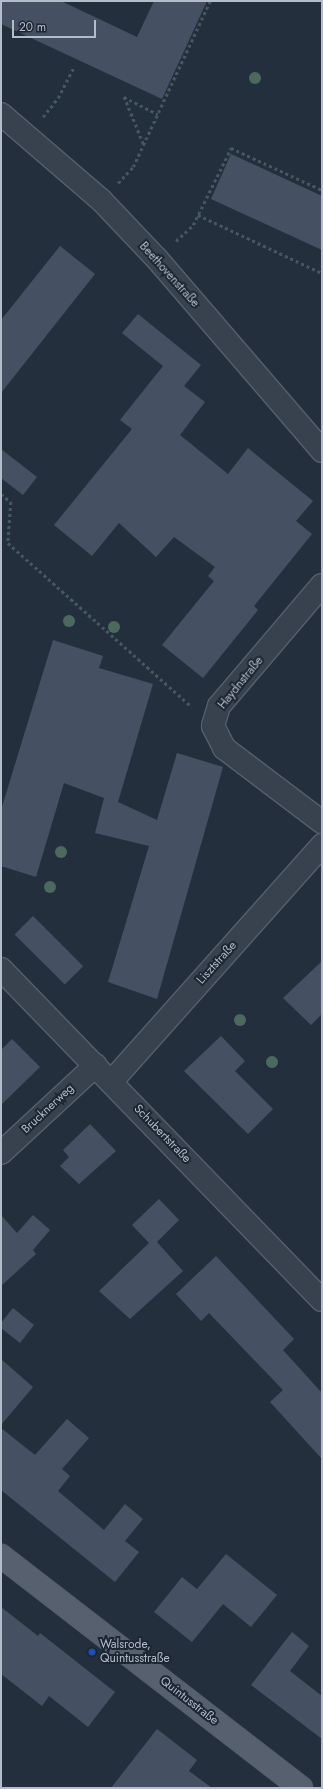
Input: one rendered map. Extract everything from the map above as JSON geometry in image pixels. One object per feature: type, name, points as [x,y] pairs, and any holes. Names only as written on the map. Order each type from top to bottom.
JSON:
[{"type":"main road","name":"Quintusstraße","points":[[1,1556],[301,1788]]},
{"type":"street","name":"Beethovenstraße","points":[[1,114],[101,200],[156,259],[322,451]]},
{"type":"street","name":"Haydnstraße","points":[[213,726],[219,706],[322,585]]},
{"type":"street","points":[[213,726],[224,748],[322,822]]},
{"type":"street","name":"Lisztstraße","points":[[112,1081],[322,845]]},
{"type":"street","name":"Schubertstraße","points":[[1,969],[112,1081],[322,1300]]},
{"type":"street","name":"Brucknerweg","points":[[1,1153],[96,1065]]},
{"type":"path","points":[[101,200],[133,167],[210,1]]},
{"type":"path","points":[[28,136],[58,98],[73,68]]},
{"type":"path","points":[[143,145],[124,97],[158,114]]},
{"type":"path","points":[[156,259],[193,225],[231,148],[322,190]]},
{"type":"path","points":[[198,215],[322,273]]},
{"type":"path","points":[[1,494],[11,502],[8,543],[213,726]]},
{"type":"building","points":[[1,1],[61,1],[137,37],[154,1],[207,1],[162,99],[1,24]]},
{"type":"building","points":[[231,154],[322,196],[322,250],[211,199]]},
{"type":"building","points":[[60,246],[95,274],[1,393],[1,320]]},
{"type":"building","points":[[138,314],[201,365],[184,386],[205,402],[180,435],[228,474],[248,448],[313,501],[296,521],[312,534],[254,606],[258,610],[203,678],[162,645],[214,581],[208,576],[215,567],[174,537],[156,557],[119,523],[92,556],[54,525],[132,429],[120,420],[163,366],[122,333]]},
{"type":"building","points":[[1,449],[37,477],[23,495],[1,478]]},
{"type":"building","points":[[53,640],[103,656],[99,668],[153,684],[118,802],[157,820],[177,753],[223,767],[157,999],[108,982],[149,846],[95,833],[104,798],[64,783],[36,877],[1,866],[1,810]]},
{"type":"building","points":[[33,916],[83,966],[65,985],[15,934]]},
{"type":"building","points":[[322,961],[322,1014],[311,1025],[283,998]]},
{"type":"building","points":[[221,1036],[245,1061],[235,1071],[273,1109],[248,1134],[184,1071]]},
{"type":"building","points":[[12,1039],[40,1067],[1,1105],[1,1050]]},
{"type":"building","points":[[90,1124],[116,1151],[79,1184],[60,1166],[69,1157],[63,1150]]},
{"type":"building","points":[[159,1199],[179,1220],[157,1242],[183,1271],[130,1319],[99,1291],[149,1243],[132,1225]]},
{"type":"building","points":[[1,1215],[17,1233],[33,1215],[50,1230],[33,1250],[36,1254],[1,1286]]},
{"type":"building","points":[[216,1256],[294,1339],[283,1350],[322,1393],[322,1459],[270,1402],[283,1390],[209,1313],[201,1321],[176,1294]]},
{"type":"building","points":[[13,1308],[34,1325],[20,1343],[1,1328],[1,1323]]},
{"type":"building","points":[[1,1359],[33,1387],[1,1425]]},
{"type":"building","points":[[67,1419],[89,1438],[62,1469],[70,1476],[58,1491],[104,1530],[125,1504],[143,1519],[125,1541],[139,1552],[115,1582],[1,1490],[1,1428],[35,1455]]},
{"type":"building","points":[[226,1554],[277,1595],[251,1627],[223,1604],[192,1642],[154,1612],[182,1577],[197,1589]]},
{"type":"building","points":[[1,1607],[38,1636],[40,1633],[115,1692],[88,1727],[49,1696],[42,1706],[1,1674]]},
{"type":"building","points":[[292,1632],[309,1646],[290,1671],[322,1696],[322,1739],[251,1685]]},
{"type":"building","points":[[157,1729],[197,1760],[189,1771],[212,1788],[111,1788]]},
{"type":"place","name":"Walsrode, Quintusstraße","points":[[92,1652]]}]
